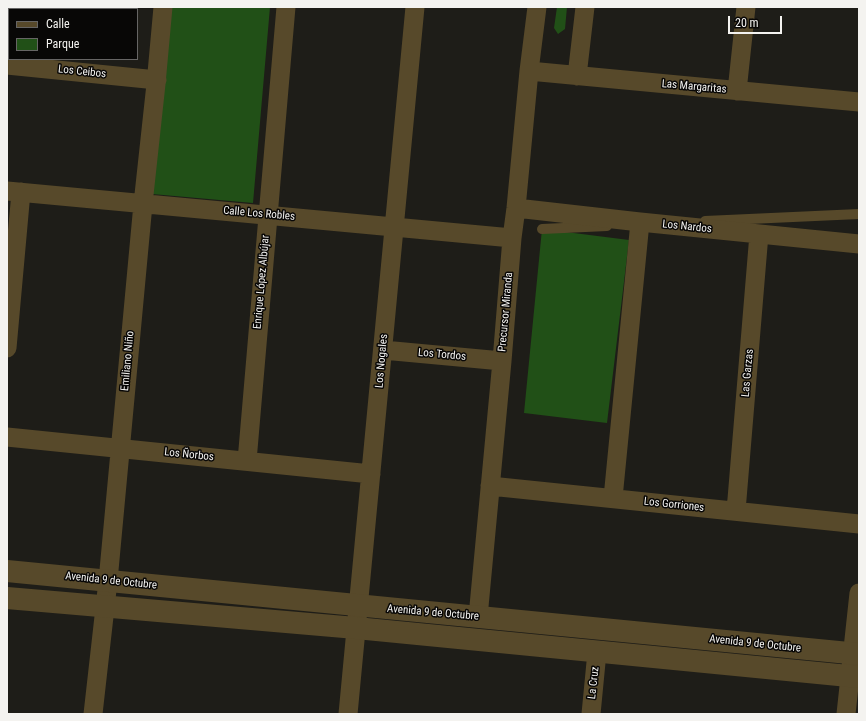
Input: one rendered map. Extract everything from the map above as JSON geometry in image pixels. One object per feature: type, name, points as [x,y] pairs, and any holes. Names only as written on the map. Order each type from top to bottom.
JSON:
[{"type":"street","name":"Emiliano Niño","points":[[93,714],[108,581],[163,7]]},
{"type":"street","name":"Enrique López Albújar","points":[[247,461],[286,7]]},
{"type":"street","name":"Los Nogales","points":[[348,714],[416,7]]},
{"type":"street","name":"Precursor Miranda","points":[[478,617],[512,238],[537,7]]},
{"type":"street","points":[[578,76],[585,7]]},
{"type":"street","points":[[736,91],[746,7]]},
{"type":"street","name":"Los Ceibos","points":[[7,65],[40,64],[157,80]]},
{"type":"street","name":"Las Margaritas","points":[[529,71],[859,102]]},
{"type":"street","name":"Calle Los Robles","points":[[14,191],[512,238]]},
{"type":"street","points":[[7,348],[14,191]]},
{"type":"street","name":"Los Nardos","points":[[516,208],[859,244]]},
{"type":"street","points":[[612,498],[640,222]]},
{"type":"street","name":"Las Garzas","points":[[736,511],[759,234]]},
{"type":"street","name":"Los Tordos","points":[[383,350],[502,361]]},
{"type":"street","name":"Los Ñorbos","points":[[7,437],[371,474]]},
{"type":"street","name":"Los Gorriones","points":[[490,486],[859,524]]},
{"type":"street","name":"Avenida 9 de Octubre","points":[[7,571],[856,654]]},
{"type":"street","points":[[846,714],[855,677],[859,593]]},
{"type":"street","name":"Avenida 9 de Octubre","points":[[7,598],[356,628],[855,677]]},
{"type":"street","name":"La Cruz","points":[[591,714],[597,652]]},
{"type":"lane","points":[[542,229],[859,214]]},
{"type":"green space","points":[[171,7],[270,7],[253,203],[152,194]]},
{"type":"green space","points":[[557,7],[567,7],[565,29],[558,34],[554,28]]},
{"type":"green space","points":[[542,229],[629,240],[607,423],[524,413]]}]
